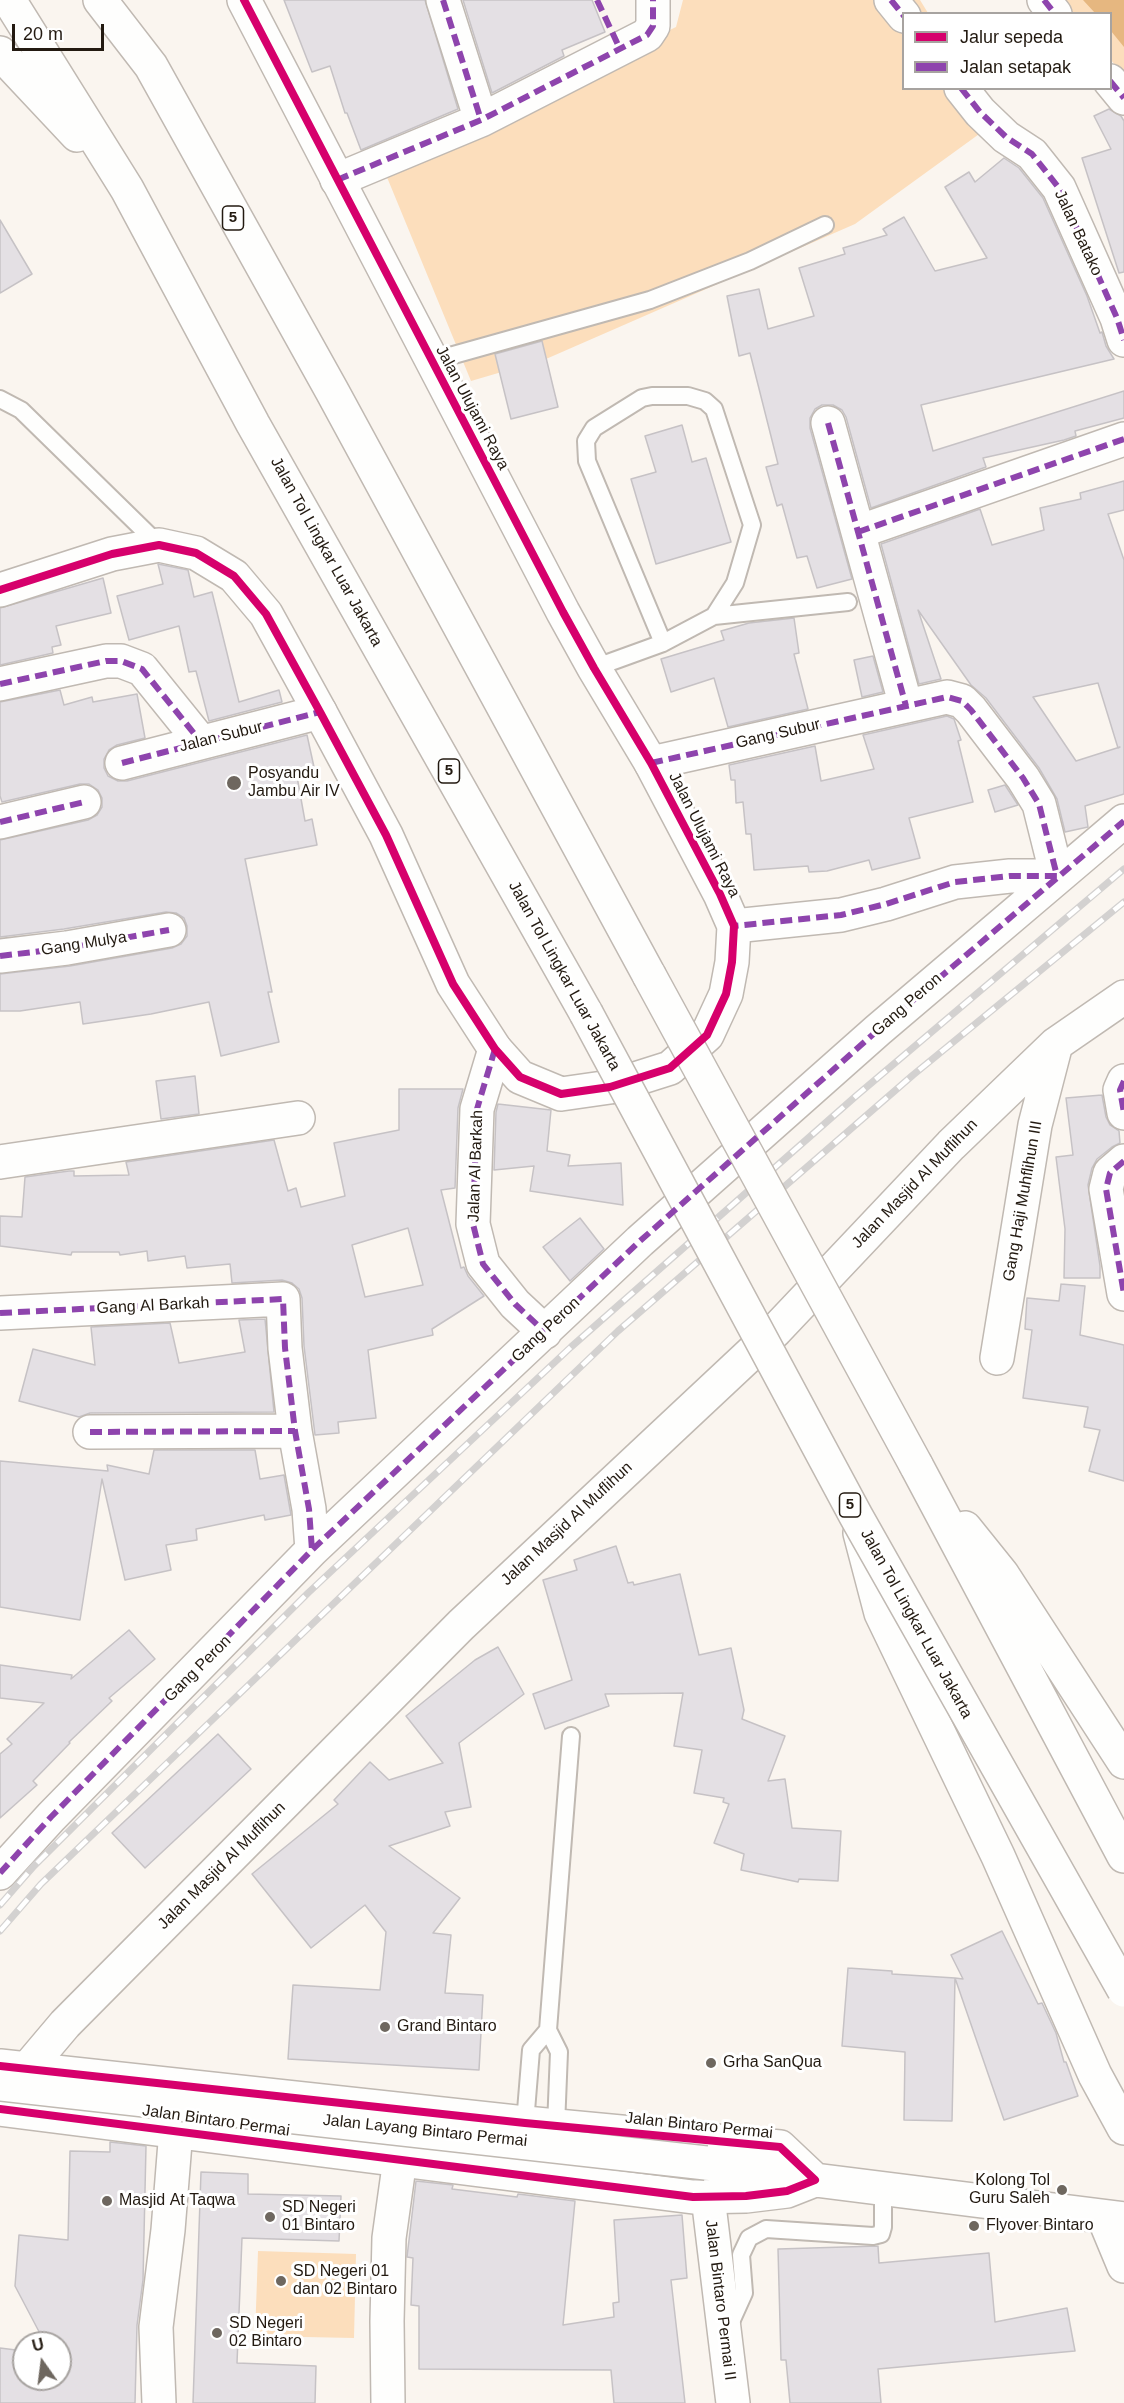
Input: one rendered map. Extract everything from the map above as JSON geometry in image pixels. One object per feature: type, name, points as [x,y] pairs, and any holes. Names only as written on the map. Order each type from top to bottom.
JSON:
[{"type":"main road","name":"Jalan Tol Lingkar Luar Jakarta","points":[[9,0],[127,189],[253,423],[586,1013],[856,1516],[1124,1990]]},
{"type":"main road","name":"5","points":[[100,0],[151,66],[327,383],[916,1465],[1124,1856]]},
{"type":"main road","points":[[117,0],[151,66]]},
{"type":"main road","name":"Jalan Ulujami Raya","points":[[0,590],[112,554],[159,545],[196,553],[234,576],[266,614],[320,712],[386,835],[453,984],[495,1048],[520,1077],[561,1094],[610,1087],[670,1068],[707,1035],[726,994],[732,962],[734,926],[720,894],[651,763],[594,668],[244,0]]},
{"type":"main road","points":[[443,0],[481,120]]},
{"type":"main road","points":[[337,180],[481,120],[647,34],[653,26],[653,0]]},
{"type":"main road","points":[[891,0],[902,15]]},
{"type":"main road","points":[[1044,0],[1053,12]]},
{"type":"main road","points":[[0,53],[127,189]]},
{"type":"main road","points":[[1112,83],[1124,98]]},
{"type":"main road","name":"Jalan Batako","points":[[963,90],[980,112],[1006,137],[1032,154],[1059,188],[1117,318],[1124,340]]},
{"type":"main road","points":[[828,423],[906,706]]},
{"type":"main road","points":[[858,532],[1124,439]]},
{"type":"main road","points":[[0,684],[106,661],[121,661],[142,669],[201,742]]},
{"type":"main road","name":"Gang Subur","points":[[651,763],[947,697],[962,701],[1023,778],[1039,804],[1057,876]]},
{"type":"main road","name":"Jalan Subur","points":[[122,763],[320,712]]},
{"type":"main road","points":[[0,822],[84,802]]},
{"type":"main road","name":"Gang Peron","points":[[0,1873],[51,1817],[312,1550],[649,1233],[878,1030],[1124,821]]},
{"type":"main road","points":[[734,926],[841,915],[886,904],[955,882],[1010,876],[1057,876]]},
{"type":"main road","name":"Gang Mulya","points":[[0,956],[67,948],[169,930]]},
{"type":"main road","name":"Jalan Masjid Al Muflihun","points":[[9,2073],[65,2024],[461,1625],[776,1330],[951,1145],[1056,1044],[1124,997]]},
{"type":"main road","name":"Gang Haji Muhflihun III","points":[[997,1358],[1035,1125],[1056,1044]]},
{"type":"main road","name":"Jalan Al Barkah","points":[[495,1048],[477,1109],[473,1224],[483,1264],[514,1304],[545,1332]]},
{"type":"main road","points":[[1124,1082],[1120,1090],[1124,1113]]},
{"type":"main road","points":[[0,1162],[298,1118]]},
{"type":"main road","points":[[1124,1161],[1110,1173],[1106,1189],[1124,1294]]},
{"type":"main road","name":"Gang Al Barkah","points":[[0,1313],[284,1299],[285,1348],[295,1431]]},
{"type":"main road","points":[[90,1432],[295,1431],[309,1509],[312,1550]]},
{"type":"main road","points":[[916,1465],[1002,1574],[1124,1762]]},
{"type":"main road","points":[[856,1516],[881,1613],[998,1856],[1095,2074],[1124,2128]]},
{"type":"main road","name":"Jalan Bintaro Permai","points":[[9,2073],[102,2077],[541,2125],[780,2147],[815,2180]]},
{"type":"main road","name":"Jalan Layang Bintaro Permai","points":[[9,2073],[706,2163]]},
{"type":"main road","points":[[97,2120],[87,2108],[86,2097],[92,2082],[102,2077]]},
{"type":"main road","name":"Jalan Bintaro Permai","points":[[0,2109],[97,2120],[175,2141],[400,2159],[708,2197],[746,2196],[787,2191],[815,2180]]},
{"type":"main road","points":[[159,2403],[156,2327],[168,2230],[175,2141]]},
{"type":"main road","points":[[388,2403],[389,2238],[400,2159]]},
{"type":"main road","name":"Jalan Bintaro Permai","points":[[706,2163],[815,2180],[1114,2218]]},
{"type":"main road","name":"Jalan Bintaro Permai II","points":[[708,2197],[733,2403]]},
{"type":"main road","points":[[1114,2218],[1124,2266]]},
{"type":"lane","points":[[432,361],[650,300],[750,261],[825,225]]},
{"type":"lane","points":[[663,643],[587,461],[586,450],[586,441],[594,428],[642,398],[688,396],[705,401],[714,409],[718,419],[752,525],[735,583],[714,615]]},
{"type":"lane","points":[[0,399],[21,410],[159,545]]},
{"type":"lane","points":[[594,668],[663,643],[714,615],[848,602]]},
{"type":"lane","points":[[541,2125],[559,2052],[548,2030],[571,1736]]},
{"type":"lane","points":[[541,2125],[531,2050],[548,2030]]},
{"type":"lane","points":[[725,2337],[738,2302],[744,2293],[741,2255],[749,2238],[766,2229],[873,2236],[881,2234],[884,2187]]},
{"type":"shaded area","points":[[683,0],[920,0],[927,12],[902,12],[902,90],[973,90],[993,124],[855,224],[546,359],[471,381],[384,170],[676,27]]},
{"type":"shaded area","points":[[1062,0],[1124,0],[1124,76],[1112,61],[1112,12],[1072,12]]},
{"type":"shaded area","points":[[1083,0],[1124,0],[1124,47],[1112,32],[1112,12],[1094,12]]},
{"type":"shaded area","points":[[258,2251],[356,2254],[354,2338],[255,2336]]},
{"type":"building","points":[[284,0],[425,0],[458,109],[361,150],[347,113],[345,113],[330,66],[312,72]]},
{"type":"building","points":[[463,0],[592,0],[605,32],[562,50],[564,56],[492,93]]},
{"type":"building","points":[[1109,109],[1121,116],[1124,121],[1124,272],[1119,273],[1082,158],[1111,149],[1094,116]]},
{"type":"building","points":[[1004,158],[1019,168],[1043,198],[1087,296],[1100,333],[1102,332],[1106,346],[1114,359],[921,405],[933,451],[1124,391],[1124,418],[1075,431],[1076,436],[1064,440],[983,458],[986,467],[871,508],[846,417],[842,410],[833,405],[822,405],[815,409],[810,418],[810,428],[852,579],[817,588],[807,556],[797,558],[782,504],[777,506],[766,467],[778,464],[750,353],[739,356],[727,296],[759,289],[768,329],[814,316],[799,268],[845,254],[843,248],[887,235],[883,229],[904,217],[935,271],[987,258],[945,187],[969,172],[975,182]]},
{"type":"building","points":[[0,220],[32,274],[0,293]]},
{"type":"building","points":[[542,341],[558,407],[511,419],[495,354]]},
{"type":"building","points":[[682,425],[692,462],[706,458],[731,542],[656,564],[631,479],[656,472],[645,436]]},
{"type":"building","points":[[1124,481],[1124,510],[1108,514],[1124,560],[1124,794],[1085,806],[1088,827],[1065,832],[1057,799],[1039,768],[986,698],[971,685],[918,610],[941,679],[919,684],[881,544],[980,509],[992,545],[1044,530],[1040,508],[1081,499],[1080,493]],"holes":[[[1098,683],[1118,748],[1076,761],[1033,697]]]},
{"type":"building","points":[[158,564],[188,570],[194,597],[212,592],[239,702],[279,690],[282,702],[209,721],[196,671],[189,672],[179,626],[129,640],[117,596],[163,584]]},
{"type":"building","points":[[103,578],[111,613],[56,626],[61,645],[52,647],[53,653],[0,665],[0,608]]},
{"type":"building","points":[[794,618],[799,653],[794,654],[808,709],[728,727],[714,678],[671,692],[661,659],[724,640],[721,631],[749,623]]},
{"type":"building","points":[[873,656],[883,692],[862,697],[854,660]]},
{"type":"building","points":[[60,690],[64,705],[92,697],[93,702],[137,694],[145,738],[117,745],[109,750],[104,759],[104,768],[108,776],[118,781],[127,781],[307,735],[314,767],[296,771],[305,821],[312,819],[317,845],[245,859],[272,992],[268,992],[279,1042],[221,1056],[209,1002],[151,1014],[83,1024],[80,1002],[20,1011],[0,1011],[0,974],[70,966],[172,948],[181,944],[187,936],[184,918],[176,913],[166,912],[0,937],[0,840],[88,820],[97,815],[102,807],[102,798],[98,790],[89,784],[80,784],[2,802],[0,796],[0,702]]},
{"type":"building","points":[[947,716],[954,719],[961,740],[958,741],[973,802],[909,818],[920,858],[872,870],[869,860],[827,871],[809,872],[808,866],[754,870],[751,834],[746,834],[743,802],[736,803],[735,780],[731,780],[729,765],[815,746],[821,781],[874,769],[863,735]]},
{"type":"building","points":[[1005,785],[1018,805],[995,812],[988,790]]},
{"type":"building","points":[[195,1076],[199,1114],[161,1119],[156,1081]]},
{"type":"building","points":[[399,1089],[463,1089],[458,1108],[455,1188],[441,1190],[461,1268],[464,1267],[468,1276],[484,1296],[432,1329],[433,1335],[368,1350],[376,1418],[338,1422],[339,1433],[315,1435],[304,1346],[302,1298],[299,1289],[292,1283],[282,1280],[232,1283],[230,1264],[187,1268],[185,1256],[148,1261],[147,1251],[120,1255],[119,1252],[72,1252],[71,1255],[0,1246],[0,1216],[22,1217],[25,1177],[69,1171],[74,1171],[74,1176],[129,1175],[126,1162],[274,1140],[288,1191],[296,1188],[301,1207],[345,1196],[334,1143],[399,1130]],"holes":[[[408,1228],[423,1285],[365,1297],[352,1245]]]},
{"type":"building","points":[[1102,1095],[1106,1117],[1110,1125],[1119,1131],[1120,1143],[1097,1159],[1088,1185],[1100,1278],[1064,1278],[1065,1229],[1056,1157],[1073,1155],[1066,1098]]},
{"type":"building","points":[[498,1104],[551,1110],[547,1151],[570,1155],[568,1166],[621,1163],[623,1205],[530,1191],[534,1166],[494,1170]]},
{"type":"building","points":[[580,1218],[604,1249],[570,1281],[543,1247]]},
{"type":"building","points":[[1061,1284],[1085,1286],[1080,1335],[1124,1345],[1124,1481],[1089,1471],[1100,1430],[1084,1427],[1088,1407],[1023,1398],[1032,1330],[1025,1329],[1027,1298],[1059,1301]]},
{"type":"building","points":[[265,1319],[274,1412],[90,1413],[79,1417],[19,1401],[33,1349],[95,1365],[91,1327],[170,1323],[179,1363],[245,1352],[239,1320]]},
{"type":"building","points":[[154,1450],[255,1450],[260,1479],[284,1475],[291,1515],[265,1520],[264,1515],[196,1529],[197,1540],[166,1545],[171,1570],[125,1580],[102,1479],[80,1620],[0,1607],[0,1461],[108,1471],[107,1465],[149,1474]]},
{"type":"building","points":[[616,1546],[628,1583],[633,1582],[634,1585],[680,1574],[699,1655],[731,1648],[744,1710],[742,1719],[785,1736],[768,1781],[785,1779],[792,1828],[841,1831],[838,1881],[799,1879],[798,1882],[741,1870],[744,1854],[714,1843],[729,1804],[723,1802],[724,1798],[694,1793],[702,1750],[674,1746],[683,1693],[605,1694],[609,1706],[545,1729],[533,1694],[572,1680],[543,1580],[577,1570],[574,1560]]},
{"type":"building","points":[[129,1630],[155,1659],[109,1698],[112,1701],[33,1781],[37,1785],[0,1818],[0,1754],[12,1744],[7,1739],[44,1703],[0,1698],[0,1665],[72,1675],[71,1679]]},
{"type":"building","points":[[498,1647],[524,1694],[459,1743],[471,1807],[445,1812],[450,1826],[389,1846],[460,1898],[433,1933],[451,1935],[445,1993],[483,1995],[479,2070],[288,2059],[293,1985],[380,1990],[386,1932],[365,1905],[311,1948],[252,1874],[338,1804],[334,1800],[370,1762],[389,1780],[443,1763],[406,1716],[475,1660]]},
{"type":"building","points":[[218,1734],[251,1769],[145,1868],[112,1833]]},
{"type":"building","points":[[1002,1931],[1038,2004],[1042,2003],[1056,2033],[1064,2062],[1066,2062],[1078,2096],[1004,2120],[955,1978],[963,1979],[951,1955]]},
{"type":"building","points":[[848,1968],[892,1971],[892,1974],[955,1978],[952,2121],[904,2120],[905,2052],[842,2046]]},
{"type":"building","points":[[110,2142],[146,2146],[143,2280],[137,2325],[135,2403],[0,2403],[0,2348],[12,2350],[12,2391],[72,2391],[72,2331],[39,2331],[15,2286],[19,2235],[68,2240],[70,2151],[110,2152]]},
{"type":"building","points":[[201,2172],[248,2174],[248,2194],[341,2196],[339,2241],[242,2238],[237,2363],[316,2366],[315,2403],[193,2403]]},
{"type":"building","points":[[416,2181],[453,2185],[452,2189],[575,2201],[563,2325],[614,2317],[613,2303],[619,2302],[614,2220],[682,2215],[687,2278],[671,2280],[685,2403],[614,2403],[611,2370],[419,2369],[419,2306],[411,2305],[413,2258],[407,2257]]},
{"type":"building","points":[[878,2246],[879,2263],[989,2253],[995,2322],[1067,2308],[1075,2351],[878,2369],[881,2403],[790,2403],[786,2360],[781,2360],[778,2249]]},
{"type":"railway","points":[[0,1905],[34,1866],[308,1593],[571,1347],[856,1096],[1124,869]]},
{"type":"railway","points":[[0,1931],[41,1884],[618,1331],[913,1075],[1124,902]]},
{"type":"marked path","points":[[443,0],[481,120]]},
{"type":"marked path","points":[[597,0],[620,49]]},
{"type":"marked path","points":[[337,180],[481,120],[647,35],[653,26],[653,0]]},
{"type":"marked path","points":[[891,0],[902,14]]},
{"type":"marked path","points":[[1044,0],[1053,12]]},
{"type":"marked path","points":[[1112,83],[1124,98]]},
{"type":"marked path","points":[[963,90],[980,112],[1006,137],[1032,154],[1059,188],[1117,318],[1124,340]]},
{"type":"marked path","points":[[828,423],[906,706]]},
{"type":"marked path","points":[[858,532],[1124,439]]},
{"type":"marked path","points":[[0,684],[106,661],[121,661],[142,669],[201,742]]},
{"type":"marked path","points":[[651,763],[947,697],[962,701],[971,710],[1023,778],[1039,804],[1057,876],[1010,876],[955,882],[886,904],[841,915],[734,926]]},
{"type":"marked path","points":[[122,763],[320,712]]},
{"type":"marked path","points":[[0,822],[84,802]]},
{"type":"marked path","points":[[0,1873],[51,1817],[312,1550],[640,1241],[878,1030],[1124,821]]},
{"type":"marked path","points":[[0,956],[67,948],[169,930]]},
{"type":"marked path","points":[[495,1049],[477,1109],[473,1224],[483,1264],[515,1304],[545,1332]]},
{"type":"marked path","points":[[1124,1081],[1120,1090],[1124,1113]]},
{"type":"marked path","points":[[1124,1161],[1110,1173],[1106,1189],[1124,1294]]},
{"type":"marked path","points":[[0,1313],[283,1299],[285,1348],[295,1431],[309,1509],[312,1550]]},
{"type":"marked path","points":[[90,1432],[295,1431]]},
{"type":"cycle path","points":[[0,590],[112,554],[159,545],[196,553],[234,576],[266,614],[320,712],[386,835],[453,984],[495,1049],[520,1077],[561,1094],[610,1087],[670,1068],[707,1035],[726,994],[732,962],[734,926],[720,894],[651,763],[563,612],[244,0]]},
{"type":"cycle path","points":[[0,2066],[525,2123],[780,2147],[815,2180],[787,2191],[746,2196],[693,2197],[0,2109]]},
{"type":"place","name":"Posyandu Jambu Air IV","points":[[234,783]]},
{"type":"place","name":"Grand Bintaro","points":[[385,2027]]},
{"type":"place","name":"Grha SanQua","points":[[711,2063]]},
{"type":"place","name":"Kolong Tol Guru Saleh","points":[[1062,2190]]},
{"type":"place","name":"Masjid At Taqwa","points":[[107,2201]]},
{"type":"place","name":"SD Negeri 01 Bintaro","points":[[270,2217]]},
{"type":"place","name":"Flyover Bintaro","points":[[974,2226]]},
{"type":"place","name":"SD Negeri 01 dan 02 Bintaro","points":[[281,2281]]},
{"type":"place","name":"SD Negeri 02 Bintaro","points":[[217,2333]]}]
